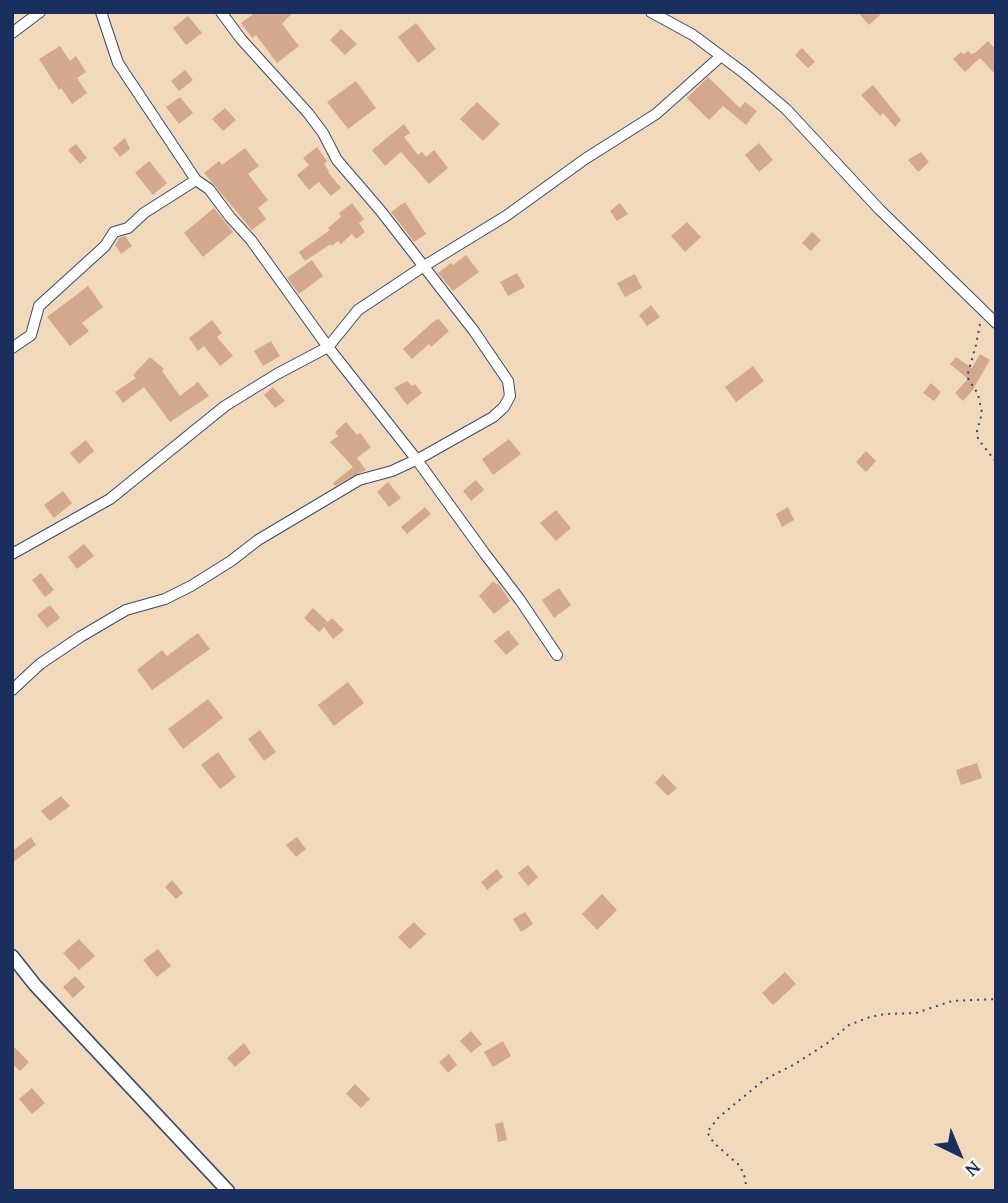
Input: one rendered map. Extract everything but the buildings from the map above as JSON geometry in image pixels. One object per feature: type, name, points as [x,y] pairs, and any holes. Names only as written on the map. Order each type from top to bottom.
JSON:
[{"type":"street","points":[[12,33],[40,12]]},
{"type":"street","points":[[101,12],[118,63],[196,180],[209,189],[251,240],[328,347],[417,460],[557,655]]},
{"type":"street","points":[[12,690],[40,664],[115,616],[177,594],[231,561],[258,540],[359,480],[392,471],[417,460],[493,417],[510,396],[508,381],[498,365],[424,266],[337,160],[323,133],[308,113],[241,39],[221,12]]},
{"type":"street","points":[[651,12],[668,16],[786,109],[879,209],[996,323]]},
{"type":"street","points":[[12,554],[110,499],[225,406],[328,347],[358,310],[506,216],[585,159],[656,114],[721,56]]},
{"type":"street","points":[[12,348],[31,335],[39,306],[105,246],[114,232],[128,228],[144,213],[196,180]]},
{"type":"street","points":[[12,956],[35,985],[228,1191]]},
{"type":"path","points":[[982,312],[967,377],[978,394],[982,413],[977,431],[978,439],[996,462]]},
{"type":"path","points":[[746,1191],[747,1181],[740,1166],[714,1143],[707,1132],[719,1117],[764,1080],[801,1060],[849,1025],[870,1017],[916,1013],[952,1001],[996,999]]}]
